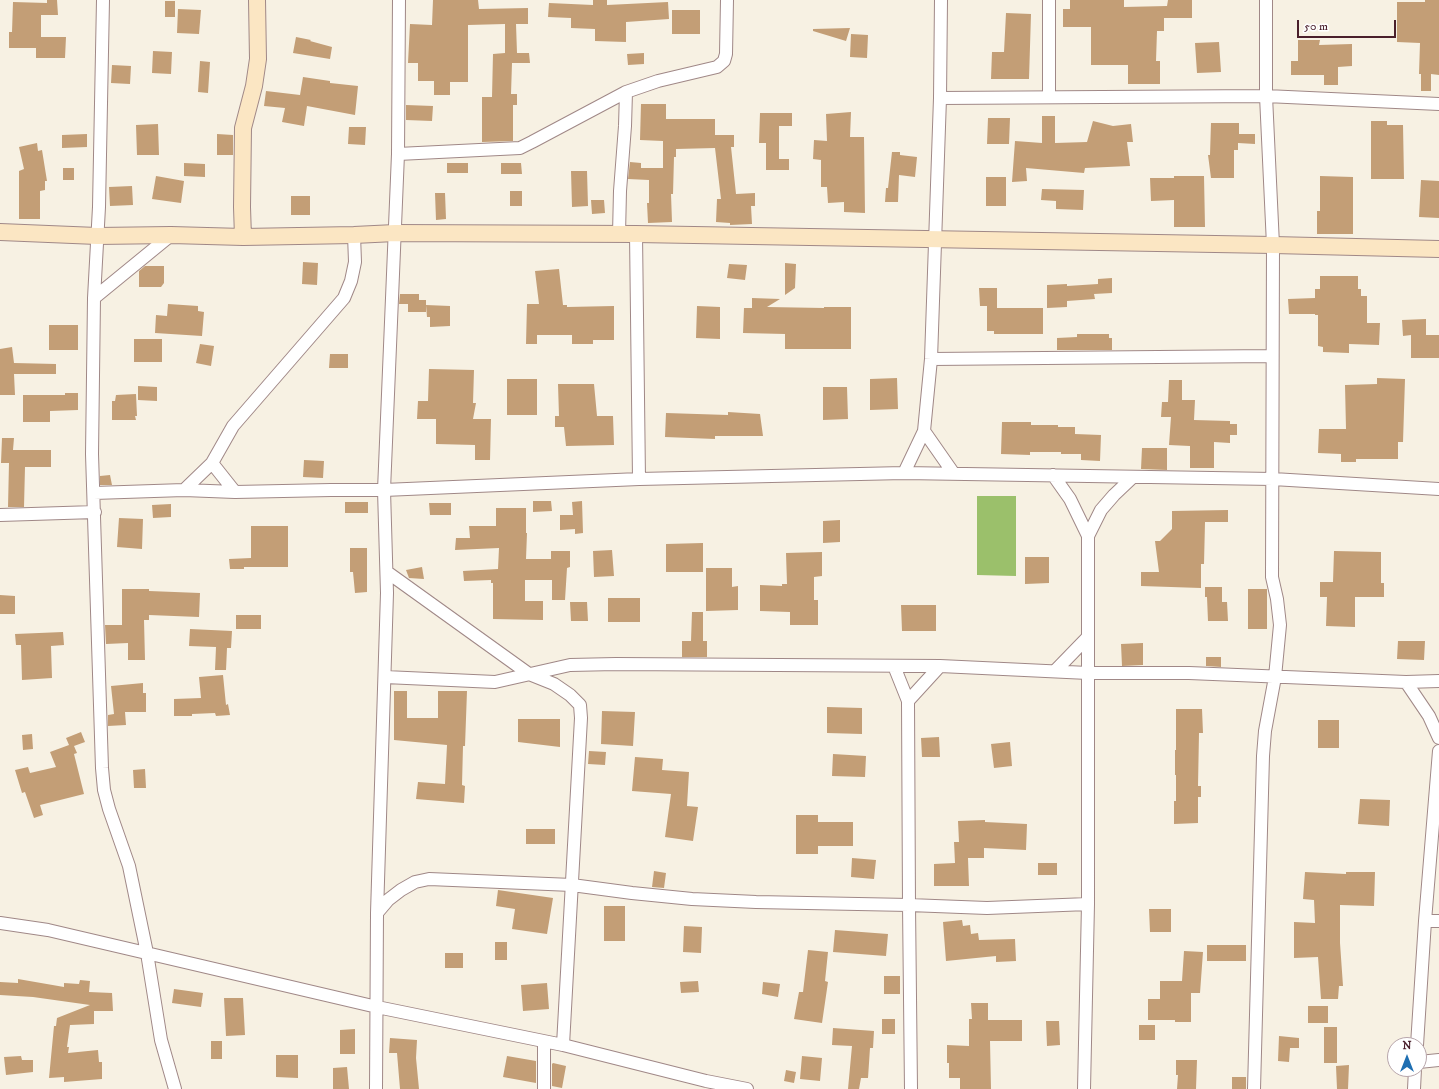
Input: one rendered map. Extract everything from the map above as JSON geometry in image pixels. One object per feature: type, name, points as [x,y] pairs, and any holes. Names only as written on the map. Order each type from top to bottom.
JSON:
[{"type":"main road","points":[[243,237],[243,128],[254,86],[258,59],[257,0]]},
{"type":"main road","points":[[0,232],[97,236],[171,235],[243,237],[396,233],[636,234],[1439,249]]},
{"type":"street","points":[[103,0],[99,199],[94,298],[92,454],[102,768],[104,790],[109,809],[129,866],[147,953],[161,1040],[175,1089]]},
{"type":"street","points":[[376,1089],[377,913],[387,572],[384,490],[396,233],[399,0]]},
{"type":"street","points":[[398,154],[520,148],[626,92],[658,81],[717,67],[724,61],[726,54],[727,0]]},
{"type":"street","points":[[904,473],[924,430],[931,359],[940,98],[941,0]]},
{"type":"street","points":[[1049,0],[1049,97]]},
{"type":"street","points":[[1254,1089],[1263,756],[1265,731],[1275,677],[1280,625],[1278,599],[1272,577],[1273,245],[1266,96],[1266,0]]},
{"type":"street","points":[[619,234],[620,191],[626,126],[626,92]]},
{"type":"street","points":[[940,98],[1266,96],[1439,104]]},
{"type":"street","points":[[636,234],[639,478]]},
{"type":"street","points":[[94,298],[171,235]]},
{"type":"street","points":[[184,490],[212,463],[233,426],[344,298],[351,281],[355,262],[354,235]]},
{"type":"street","points":[[931,359],[1272,356]]},
{"type":"street","points":[[924,430],[954,474]]},
{"type":"street","points":[[212,463],[234,492]]},
{"type":"street","points":[[94,493],[184,490],[234,492],[384,490],[639,478],[904,473],[1272,479],[1439,489]]},
{"type":"street","points":[[1053,475],[1070,499],[1088,536],[1088,904],[1084,1089]]},
{"type":"street","points":[[1088,536],[1101,510],[1133,476]]},
{"type":"street","points":[[0,515],[95,512]]},
{"type":"street","points":[[387,572],[529,674],[554,684],[570,695],[580,705],[581,718],[563,1046]]},
{"type":"street","points":[[1055,671],[1088,638]]},
{"type":"street","points":[[385,677],[495,682],[570,665],[940,666],[1088,673],[1189,674],[1406,682],[1439,681]]},
{"type":"street","points":[[894,666],[908,701],[911,1089]]},
{"type":"street","points":[[908,701],[940,666]]},
{"type":"street","points":[[1406,682],[1429,716],[1439,738]]},
{"type":"street","points":[[1418,1037],[1425,921],[1439,751]]},
{"type":"street","points":[[377,913],[388,900],[401,890],[414,882],[429,879],[572,885],[632,893],[756,902],[987,908],[1088,904]]},
{"type":"street","points":[[1425,921],[1439,921]]},
{"type":"street","points":[[0,923],[48,930],[377,1007],[563,1046],[706,1085],[747,1089]]},
{"type":"street","points":[[544,1042],[544,1089]]},
{"type":"street","points":[[1427,1061],[1439,1060]]},
{"type":"street","points":[[1414,1089],[1415,1077]]},
{"type":"green space","points":[[977,496],[1016,496],[1016,576],[977,575]]},
{"type":"building","points":[[47,0],[57,0],[58,15],[41,15],[41,37],[66,37],[65,58],[36,58],[36,48],[9,48],[9,32],[12,32],[13,2],[47,3]]},
{"type":"building","points":[[433,0],[478,0],[479,9],[528,8],[528,24],[516,24],[517,53],[529,53],[530,63],[512,63],[511,94],[517,94],[517,105],[513,105],[513,141],[482,142],[482,97],[492,97],[493,54],[505,53],[505,24],[468,25],[468,82],[450,82],[450,95],[434,95],[434,81],[418,81],[418,63],[408,63],[410,24],[432,25]]},
{"type":"building","points":[[593,0],[607,0],[607,5],[668,2],[669,19],[626,22],[626,42],[595,41],[595,29],[571,28],[571,18],[548,17],[549,3],[593,5]]},
{"type":"building","points":[[1070,0],[1124,0],[1124,7],[1167,6],[1168,0],[1192,0],[1192,18],[1164,18],[1164,31],[1157,31],[1156,61],[1160,61],[1160,84],[1128,84],[1128,65],[1091,65],[1091,27],[1063,27],[1063,9],[1070,9]]},
{"type":"building","points":[[1425,0],[1439,0],[1439,75],[1431,74],[1431,91],[1421,91],[1421,74],[1419,74],[1420,43],[1397,42],[1397,2],[1425,2]]},
{"type":"building","points":[[165,1],[175,1],[175,17],[165,17]]},
{"type":"building","points":[[178,9],[201,10],[199,34],[177,33]]},
{"type":"building","points":[[672,10],[700,10],[700,34],[672,34]]},
{"type":"building","points":[[1006,13],[1031,14],[1029,79],[991,79],[992,52],[1004,52]]},
{"type":"building","points":[[850,28],[846,41],[813,31],[813,29]]},
{"type":"building","points":[[851,34],[868,35],[867,58],[850,57]]},
{"type":"building","points":[[296,37],[332,47],[330,59],[293,53]]},
{"type":"building","points":[[1298,40],[1320,40],[1319,45],[1352,44],[1352,66],[1338,67],[1338,85],[1324,85],[1324,75],[1291,75],[1291,61],[1298,61]]},
{"type":"building","points":[[1219,42],[1221,72],[1197,73],[1195,43]]},
{"type":"building","points":[[153,51],[172,52],[171,74],[152,73]]},
{"type":"building","points":[[644,53],[644,64],[628,65],[627,54]]},
{"type":"building","points":[[200,61],[210,62],[208,93],[198,92]]},
{"type":"building","points":[[112,65],[131,66],[130,84],[111,83]]},
{"type":"building","points":[[303,77],[330,81],[330,83],[358,86],[355,115],[307,106],[304,126],[282,122],[285,108],[264,106],[266,91],[300,95]]},
{"type":"building","points":[[641,104],[666,104],[666,119],[715,119],[715,135],[734,135],[734,147],[731,147],[736,194],[755,193],[755,206],[751,206],[752,224],[730,225],[730,223],[716,222],[717,199],[721,199],[715,148],[676,149],[676,157],[674,157],[673,194],[671,194],[672,222],[648,223],[647,203],[649,203],[649,180],[628,179],[630,162],[641,163],[641,168],[663,168],[663,141],[640,140]]},
{"type":"building","points":[[406,105],[433,106],[432,121],[406,120]]},
{"type":"building","points":[[851,112],[850,137],[864,137],[865,213],[844,212],[844,202],[828,203],[827,187],[821,187],[821,160],[813,159],[814,140],[827,141],[826,114]]},
{"type":"building","points":[[760,113],[792,113],[792,126],[779,126],[779,159],[789,159],[789,170],[766,170],[766,143],[759,143]]},
{"type":"building","points":[[1042,116],[1055,116],[1055,143],[1087,142],[1093,121],[1113,126],[1131,124],[1133,142],[1127,142],[1130,166],[1085,168],[1084,173],[1026,168],[1027,181],[1012,182],[1015,141],[1042,143]]},
{"type":"building","points":[[988,118],[1010,118],[1009,144],[987,144]]},
{"type":"building","points":[[1371,121],[1387,121],[1387,125],[1403,125],[1404,179],[1371,179]]},
{"type":"building","points":[[1211,123],[1239,123],[1239,134],[1255,134],[1255,144],[1238,143],[1238,150],[1234,150],[1234,178],[1211,178],[1208,155],[1210,155]]},
{"type":"building","points":[[158,124],[159,155],[137,155],[136,125]]},
{"type":"building","points":[[349,127],[366,127],[365,145],[348,144]]},
{"type":"building","points":[[87,134],[87,147],[62,148],[62,135]]},
{"type":"building","points":[[217,134],[233,135],[233,155],[217,155]]},
{"type":"building","points":[[37,143],[38,151],[42,150],[47,181],[45,181],[45,190],[40,191],[40,219],[19,219],[19,171],[24,169],[19,147]]},
{"type":"building","points":[[892,152],[900,152],[900,155],[917,157],[915,177],[899,175],[898,202],[885,202],[886,188],[888,188]]},
{"type":"building","points":[[184,163],[205,164],[205,177],[184,176]]},
{"type":"building","points":[[447,163],[468,163],[468,173],[447,173]]},
{"type":"building","points":[[501,163],[521,163],[522,174],[501,174]]},
{"type":"building","points":[[63,168],[74,168],[74,180],[63,180]]},
{"type":"building","points":[[571,171],[587,171],[588,206],[572,207]]},
{"type":"building","points":[[156,176],[184,181],[181,203],[152,199]]},
{"type":"building","points":[[1174,176],[1204,176],[1205,227],[1174,227],[1174,200],[1151,201],[1150,178],[1174,178]]},
{"type":"building","points":[[1320,176],[1353,177],[1353,234],[1317,234],[1317,211],[1320,211]]},
{"type":"building","points":[[986,177],[1006,177],[1006,206],[986,206]]},
{"type":"building","points":[[1421,180],[1439,181],[1439,218],[1419,217]]},
{"type":"building","points":[[132,186],[133,205],[110,206],[109,187]]},
{"type":"building","points":[[1042,189],[1084,190],[1083,210],[1056,209],[1056,201],[1041,200]]},
{"type":"building","points":[[510,191],[522,191],[522,206],[510,206]]},
{"type":"building","points":[[435,193],[445,193],[446,219],[436,220]]},
{"type":"building","points":[[291,196],[310,196],[310,215],[291,215]]},
{"type":"building","points":[[591,200],[604,200],[605,213],[592,214]]},
{"type":"building","points":[[303,262],[318,263],[317,285],[302,284]]},
{"type":"building","points":[[785,263],[796,264],[795,288],[785,295]]},
{"type":"building","points":[[729,264],[747,265],[745,280],[727,278]]},
{"type":"building","points":[[145,266],[164,266],[164,283],[161,287],[139,287],[139,271]]},
{"type":"building","points":[[559,269],[563,305],[567,305],[567,307],[614,306],[614,340],[593,340],[593,344],[572,344],[572,335],[537,335],[537,344],[526,344],[527,304],[539,304],[535,271]]},
{"type":"building","points":[[1320,276],[1358,276],[1358,289],[1361,289],[1361,296],[1367,296],[1367,323],[1380,323],[1379,345],[1349,344],[1349,353],[1323,352],[1323,347],[1318,346],[1318,315],[1289,314],[1288,299],[1315,298],[1315,289],[1320,289]]},
{"type":"building","points":[[1112,278],[1112,293],[1094,294],[1095,299],[1067,301],[1067,307],[1047,308],[1047,285],[1067,284],[1067,286],[1098,284],[1098,279]]},
{"type":"building","points":[[979,288],[997,288],[997,308],[1043,308],[1043,334],[994,334],[994,331],[987,331],[987,306],[980,306]]},
{"type":"building","points":[[400,294],[419,294],[419,300],[426,300],[426,312],[408,312],[408,304],[399,304]]},
{"type":"building","points":[[752,298],[780,299],[767,307],[851,307],[851,349],[785,349],[785,334],[743,333],[744,308],[752,308]]},
{"type":"building","points":[[168,304],[198,306],[198,311],[204,312],[202,336],[155,333],[156,315],[167,316]]},
{"type":"building","points":[[426,305],[450,306],[450,326],[430,327],[430,317],[427,317]]},
{"type":"building","points":[[697,306],[720,307],[720,339],[696,338]]},
{"type":"building","points":[[1426,319],[1426,335],[1439,335],[1439,358],[1411,358],[1411,335],[1403,336],[1402,320]]},
{"type":"building","points":[[49,325],[78,325],[78,350],[49,350]]},
{"type":"building","points":[[1077,334],[1109,334],[1109,338],[1112,338],[1112,350],[1057,350],[1057,338],[1077,337]]},
{"type":"building","points":[[134,339],[162,339],[162,362],[134,362]]},
{"type":"building","points":[[200,344],[214,346],[211,366],[196,363]]},
{"type":"building","points":[[12,347],[14,363],[56,364],[56,374],[14,374],[15,395],[0,395],[0,349]]},
{"type":"building","points":[[330,354],[348,354],[348,368],[329,368]]},
{"type":"building","points":[[429,369],[474,370],[473,403],[476,403],[473,419],[491,419],[490,460],[475,460],[475,445],[436,444],[436,419],[417,419],[418,401],[428,401]]},
{"type":"building","points":[[897,378],[898,409],[870,410],[870,379]]},
{"type":"building","points":[[1377,378],[1405,379],[1403,442],[1398,442],[1398,459],[1356,459],[1356,462],[1341,462],[1341,454],[1318,453],[1319,429],[1346,429],[1345,385],[1377,384]]},
{"type":"building","points":[[507,379],[537,379],[537,415],[507,415]]},
{"type":"building","points":[[1169,380],[1182,380],[1182,400],[1195,400],[1194,420],[1230,421],[1230,424],[1237,424],[1237,435],[1230,435],[1230,443],[1214,442],[1214,468],[1190,468],[1190,446],[1169,445],[1171,417],[1161,417],[1162,402],[1168,402]]},
{"type":"building","points":[[558,384],[594,384],[597,416],[613,416],[614,445],[566,446],[564,427],[555,427],[555,416],[559,416]]},
{"type":"building","points":[[138,386],[157,387],[157,401],[138,400]]},
{"type":"building","points":[[823,387],[847,387],[848,419],[823,420]]},
{"type":"building","points":[[65,393],[78,393],[78,410],[50,411],[50,422],[23,422],[23,395],[65,395]]},
{"type":"building","points":[[136,394],[136,420],[112,420],[112,401],[115,401],[116,395]]},
{"type":"building","points":[[728,412],[760,414],[763,436],[715,436],[715,439],[665,437],[666,413],[728,415]]},
{"type":"building","points":[[1002,422],[1031,422],[1031,425],[1058,425],[1058,427],[1075,427],[1075,434],[1101,435],[1100,461],[1081,460],[1081,454],[1061,454],[1061,452],[1030,452],[1030,455],[1001,454]]},
{"type":"building","points":[[2,438],[14,438],[13,450],[51,450],[51,467],[25,467],[24,507],[8,507],[9,463],[1,463]]},
{"type":"building","points":[[1142,448],[1167,448],[1167,470],[1141,469]]},
{"type":"building","points":[[304,460],[324,461],[323,478],[303,477]]},
{"type":"building","points":[[110,475],[112,485],[100,485],[100,476]]},
{"type":"building","points":[[533,501],[551,501],[552,511],[533,512]]},
{"type":"building","points":[[582,501],[583,533],[575,534],[575,529],[560,530],[560,515],[573,515],[572,502]]},
{"type":"building","points":[[345,502],[368,502],[368,513],[345,513]]},
{"type":"building","points":[[429,503],[451,503],[451,515],[430,515]]},
{"type":"building","points":[[171,504],[171,517],[153,518],[152,505]]},
{"type":"building","points":[[496,508],[526,508],[526,559],[551,559],[551,551],[570,551],[570,567],[567,568],[565,600],[552,600],[552,580],[525,580],[525,601],[543,601],[543,620],[493,619],[493,583],[491,583],[491,580],[464,581],[463,571],[498,569],[499,548],[455,550],[456,538],[470,538],[469,526],[496,526]]},
{"type":"building","points":[[1228,510],[1228,522],[1205,522],[1204,564],[1201,564],[1201,588],[1141,586],[1141,572],[1159,572],[1155,541],[1160,541],[1172,529],[1172,511]]},
{"type":"building","points":[[119,518],[143,519],[142,549],[117,547]]},
{"type":"building","points":[[840,520],[840,542],[823,543],[823,521]]},
{"type":"building","points":[[251,526],[288,526],[288,567],[244,567],[244,569],[230,569],[229,559],[251,558]]},
{"type":"building","points":[[703,543],[703,572],[666,572],[666,544]]},
{"type":"building","points":[[350,548],[367,548],[367,592],[355,593],[353,572],[350,572]]},
{"type":"building","points":[[612,550],[614,576],[594,577],[593,551]]},
{"type":"building","points":[[1334,551],[1381,552],[1381,583],[1384,583],[1384,597],[1355,597],[1355,627],[1326,626],[1327,597],[1320,597],[1320,582],[1333,582]]},
{"type":"building","points":[[822,552],[822,576],[814,577],[814,600],[818,600],[818,625],[790,625],[790,612],[760,611],[760,585],[782,586],[782,584],[787,584],[786,553]]},
{"type":"building","points":[[1025,557],[1049,557],[1049,583],[1025,584]]},
{"type":"building","points":[[422,567],[424,579],[409,578],[406,570]]},
{"type":"building","points":[[706,568],[732,568],[732,587],[738,586],[738,610],[706,611]]},
{"type":"building","points":[[1205,587],[1222,587],[1222,602],[1227,602],[1228,621],[1208,621]]},
{"type":"building","points":[[122,589],[149,589],[149,591],[200,593],[199,617],[149,615],[149,620],[144,620],[145,660],[128,660],[128,643],[106,644],[105,625],[122,625]]},
{"type":"building","points":[[1248,589],[1267,589],[1267,629],[1248,629]]},
{"type":"building","points":[[0,595],[15,596],[15,614],[0,614]]},
{"type":"building","points":[[608,598],[640,598],[640,622],[608,622]]},
{"type":"building","points":[[570,602],[587,602],[588,621],[571,621]]},
{"type":"building","points":[[901,605],[936,605],[936,631],[902,631]]},
{"type":"building","points":[[692,612],[703,612],[703,641],[707,641],[707,657],[682,657],[682,641],[691,641]]},
{"type":"building","points":[[236,615],[261,615],[261,629],[236,629]]},
{"type":"building","points":[[190,629],[232,631],[231,648],[227,648],[226,670],[215,670],[216,647],[189,646]]},
{"type":"building","points":[[63,632],[64,645],[51,646],[52,678],[22,680],[21,645],[16,645],[15,634]]},
{"type":"building","points":[[1398,641],[1425,641],[1424,660],[1397,659]]},
{"type":"building","points":[[1143,643],[1143,665],[1122,666],[1121,644]]},
{"type":"building","points":[[1206,657],[1221,657],[1221,667],[1206,666]]},
{"type":"building","points":[[223,675],[226,705],[228,704],[230,715],[216,716],[215,713],[192,714],[192,716],[174,716],[174,699],[201,698],[199,677]]},
{"type":"building","points":[[143,683],[143,693],[146,693],[146,712],[125,712],[126,725],[108,726],[108,715],[114,714],[111,686]]},
{"type":"building","points":[[394,691],[407,691],[407,718],[438,718],[438,691],[467,691],[465,746],[463,746],[462,785],[465,786],[464,803],[416,799],[418,782],[445,784],[447,745],[394,740]]},
{"type":"building","points":[[827,707],[862,708],[862,734],[827,733]]},
{"type":"building","points":[[1176,709],[1202,709],[1203,733],[1199,733],[1198,786],[1201,786],[1201,797],[1198,797],[1198,823],[1174,824],[1174,801],[1176,801]]},
{"type":"building","points":[[602,711],[635,712],[633,746],[601,744]]},
{"type":"building","points":[[518,719],[560,719],[560,747],[518,742]]},
{"type":"building","points":[[1318,720],[1339,720],[1339,748],[1318,748]]},
{"type":"building","points":[[81,732],[85,742],[74,746],[77,753],[74,754],[84,794],[40,805],[43,815],[34,818],[25,792],[22,793],[15,770],[28,767],[30,773],[56,767],[50,752],[69,745],[66,738]]},
{"type":"building","points":[[32,734],[33,749],[23,750],[22,735]]},
{"type":"building","points":[[939,737],[940,757],[922,757],[921,738]]},
{"type":"building","points":[[1010,742],[1012,766],[994,768],[991,744]]},
{"type":"building","points":[[589,751],[606,752],[605,765],[588,764]]},
{"type":"building","points":[[833,754],[866,756],[865,777],[832,776]]},
{"type":"building","points":[[635,757],[663,759],[662,770],[689,772],[687,806],[698,807],[693,841],[665,837],[671,794],[632,791]]},
{"type":"building","points":[[145,769],[146,788],[134,788],[133,770]]},
{"type":"building","points":[[1360,799],[1390,800],[1389,826],[1358,824]]},
{"type":"building","points":[[796,815],[818,815],[818,822],[853,822],[853,846],[818,846],[818,854],[796,854]]},
{"type":"building","points":[[985,820],[985,822],[1027,824],[1026,850],[984,848],[984,858],[968,858],[969,886],[934,886],[934,864],[955,863],[954,842],[959,842],[958,821]]},
{"type":"building","points":[[526,829],[555,829],[555,844],[526,844]]},
{"type":"building","points":[[852,858],[876,860],[874,879],[851,877]]},
{"type":"building","points":[[1038,863],[1057,863],[1057,875],[1038,875]]},
{"type":"building","points":[[654,871],[666,873],[664,888],[652,887]]},
{"type":"building","points":[[1305,872],[1346,874],[1346,872],[1375,872],[1374,906],[1340,905],[1340,943],[1343,986],[1339,986],[1338,999],[1321,999],[1318,957],[1294,958],[1294,922],[1315,923],[1314,900],[1303,899]]},
{"type":"building","points":[[498,890],[553,898],[547,934],[512,929],[515,909],[496,906]]},
{"type":"building","points":[[604,906],[625,906],[625,941],[604,941]]},
{"type":"building","points":[[1149,909],[1171,909],[1171,932],[1150,932]]},
{"type":"building","points":[[962,920],[963,926],[970,925],[971,934],[978,933],[979,940],[1015,939],[1016,961],[996,962],[996,956],[946,961],[943,922]]},
{"type":"building","points":[[684,926],[702,927],[701,953],[683,952]]},
{"type":"building","points":[[835,930],[888,934],[886,956],[833,952]]},
{"type":"building","points":[[495,942],[507,942],[507,960],[495,960]]},
{"type":"building","points":[[1207,945],[1246,945],[1246,961],[1207,961]]},
{"type":"building","points":[[808,950],[828,952],[825,981],[828,982],[822,1023],[794,1019],[799,992],[803,992]]},
{"type":"building","points":[[1184,951],[1203,952],[1200,993],[1191,993],[1191,1022],[1175,1022],[1175,1020],[1148,1020],[1148,999],[1160,999],[1160,981],[1182,981]]},
{"type":"building","points":[[445,953],[463,953],[463,968],[445,968]]},
{"type":"building","points":[[884,976],[900,976],[900,994],[884,994]]},
{"type":"building","points":[[18,979],[64,987],[64,983],[79,984],[80,980],[90,981],[89,992],[112,993],[113,1011],[94,1011],[94,1024],[70,1025],[67,1047],[69,1047],[68,1053],[98,1050],[99,1062],[102,1062],[102,1079],[64,1082],[64,1077],[49,1078],[54,1026],[56,1026],[57,1018],[90,1005],[33,997],[0,995],[0,982],[18,983]]},
{"type":"building","points":[[698,981],[699,992],[681,993],[680,982]]},
{"type":"building","points":[[763,982],[780,984],[778,997],[762,994]]},
{"type":"building","points":[[547,983],[549,1009],[523,1011],[521,985]]},
{"type":"building","points":[[174,989],[203,993],[201,1007],[172,1003]]},
{"type":"building","points":[[224,998],[243,998],[245,1035],[226,1036]]},
{"type":"building","points":[[971,1003],[988,1003],[988,1020],[1022,1020],[1022,1041],[990,1041],[991,1089],[960,1089],[960,1078],[949,1078],[947,1045],[969,1046],[969,1019],[972,1019]]},
{"type":"building","points":[[1308,1006],[1328,1006],[1328,1023],[1308,1023]]},
{"type":"building","points":[[882,1019],[895,1019],[895,1034],[882,1034]]},
{"type":"building","points":[[1046,1021],[1059,1021],[1060,1045],[1047,1046]]},
{"type":"building","points":[[1139,1025],[1155,1025],[1155,1040],[1139,1040]]},
{"type":"building","points":[[1324,1027],[1337,1027],[1337,1063],[1324,1063]]},
{"type":"building","points":[[833,1028],[874,1031],[873,1048],[870,1048],[868,1078],[861,1078],[859,1089],[848,1089],[852,1046],[832,1045]]},
{"type":"building","points":[[355,1029],[355,1054],[340,1054],[340,1030]]},
{"type":"building","points":[[1279,1036],[1299,1038],[1299,1048],[1290,1048],[1289,1062],[1278,1061]]},
{"type":"building","points":[[390,1038],[417,1040],[416,1058],[419,1089],[400,1089],[397,1053],[389,1053]]},
{"type":"building","points":[[211,1041],[222,1041],[222,1059],[211,1059]]},
{"type":"building","points":[[276,1055],[298,1055],[298,1078],[276,1077]]},
{"type":"building","points":[[21,1056],[22,1060],[33,1060],[33,1072],[6,1075],[4,1057]]},
{"type":"building","points":[[507,1056],[536,1061],[536,1083],[503,1077]]},
{"type":"building","points":[[802,1056],[822,1058],[820,1081],[800,1079]]},
{"type":"building","points":[[1176,1060],[1197,1060],[1196,1089],[1177,1089],[1178,1075],[1176,1075]]},
{"type":"building","points":[[553,1063],[566,1066],[562,1088],[552,1086]]},
{"type":"building","points":[[1349,1065],[1348,1089],[1337,1089],[1336,1066]]},
{"type":"building","points":[[347,1067],[349,1089],[333,1089],[333,1068]]},
{"type":"building","points":[[786,1070],[796,1072],[794,1083],[784,1081]]},
{"type":"building","points":[[1232,1077],[1246,1077],[1246,1089],[1232,1089]]}]
